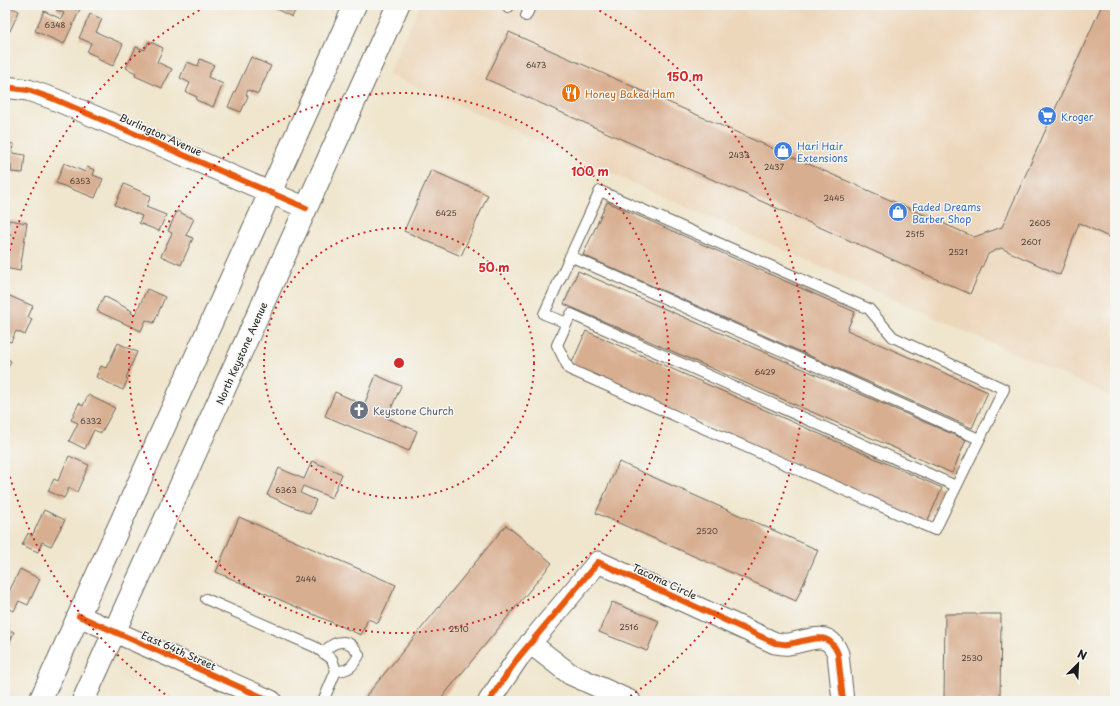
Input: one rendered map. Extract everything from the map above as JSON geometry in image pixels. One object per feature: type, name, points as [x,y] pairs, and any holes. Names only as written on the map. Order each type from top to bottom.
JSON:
[{"type":"main road","points":[[40,701],[355,5]]},
{"type":"main road","name":"North Keystone Avenue","points":[[83,701],[398,5]]},
{"type":"street","name":"Burlington Avenue","points":[[5,87],[28,90],[54,99],[306,208]]},
{"type":"street","name":"Tacoma Circle","points":[[489,701],[530,643],[598,562],[775,643],[788,644],[817,638],[824,638],[831,641],[836,646],[838,654],[843,701]]},
{"type":"street","name":"East 64th Street","points":[[79,616],[271,701]]},
{"type":"street","points":[[530,643],[559,667],[570,674],[630,701]]},
{"type":"lane","points":[[526,16],[531,5]]},
{"type":"lane","points":[[566,323],[544,314],[600,191],[869,309],[893,337],[1004,389],[935,530],[569,369],[557,345],[571,314],[956,486]]},
{"type":"lane","points":[[570,256],[979,439]]},
{"type":"lane","points":[[206,599],[315,647],[332,659],[336,671],[323,701]]},
{"type":"lane","points":[[323,653],[330,645],[339,641],[356,648],[359,654],[354,665],[345,671],[336,671]]},
{"type":"shaded area","points":[[420,5],[1115,5],[1115,398],[388,74]]},
{"type":"building","points":[[5,5],[19,11],[10,31],[5,29]]},
{"type":"building","points":[[59,5],[76,5],[81,7],[64,44],[35,31],[44,11],[61,19],[64,13],[56,10]]},
{"type":"building","points":[[273,5],[298,5],[292,17],[272,7]]},
{"type":"building","points":[[1102,5],[1115,5],[1115,240],[1079,223],[1060,275],[1001,248],[988,254],[970,294],[486,79],[509,32],[974,237],[1002,227]]},
{"type":"building","points":[[90,14],[102,19],[96,32],[123,44],[113,66],[97,59],[98,57],[87,52],[91,43],[79,38]]},
{"type":"building","points":[[149,41],[163,48],[157,62],[172,69],[162,88],[135,76],[136,73],[126,68],[136,47],[145,50]]},
{"type":"building","points":[[251,57],[271,66],[258,94],[248,90],[246,95],[248,96],[241,112],[228,107]]},
{"type":"building","points":[[200,59],[214,65],[208,77],[223,84],[213,107],[196,100],[197,97],[186,92],[190,83],[180,78],[187,62],[198,66]]},
{"type":"building","points":[[5,143],[14,144],[13,153],[25,155],[23,173],[11,172],[11,165],[5,164]]},
{"type":"building","points":[[64,163],[85,172],[87,167],[95,170],[93,175],[103,179],[95,198],[56,183]]},
{"type":"building","points":[[431,170],[488,195],[461,256],[404,231]]},
{"type":"building","points":[[124,184],[151,196],[146,207],[166,215],[159,231],[139,223],[142,216],[115,205]]},
{"type":"building","points":[[607,202],[855,312],[847,330],[988,392],[972,428],[583,255]]},
{"type":"building","points":[[177,211],[194,219],[186,235],[193,238],[181,265],[161,256],[172,233],[168,231]]},
{"type":"building","points":[[9,220],[27,223],[20,271],[5,268],[5,239],[10,240],[11,234],[7,233]]},
{"type":"building","points":[[578,271],[966,440],[952,473],[564,304]]},
{"type":"building","points":[[147,289],[165,297],[154,323],[146,320],[141,331],[97,311],[104,296],[132,311],[131,313],[135,315]]},
{"type":"building","points":[[5,294],[33,306],[28,317],[32,319],[25,335],[16,331],[11,342],[5,340]]},
{"type":"building","points":[[586,331],[942,488],[927,522],[571,365]]},
{"type":"building","points":[[118,343],[137,352],[126,378],[128,379],[123,390],[96,377],[101,366],[106,368]]},
{"type":"building","points":[[5,358],[11,361],[5,374]]},
{"type":"building","name":"Keystone Church","points":[[376,375],[401,386],[387,418],[417,431],[409,451],[325,416],[335,392],[364,405]]},
{"type":"building","points":[[88,395],[115,408],[101,433],[94,430],[85,449],[69,441],[78,423],[71,420],[79,403],[83,406]]},
{"type":"building","points":[[69,456],[89,465],[77,492],[69,488],[64,498],[48,491],[54,479],[58,481]]},
{"type":"building","points":[[312,461],[342,474],[332,498],[303,486],[300,493],[316,500],[310,514],[267,495],[279,468],[304,479]]},
{"type":"building","points":[[619,462],[818,550],[796,601],[596,513]]},
{"type":"building","points":[[44,510],[65,520],[51,546],[42,542],[38,552],[22,545],[28,533],[32,536]]},
{"type":"building","points":[[239,517],[396,585],[378,623],[368,619],[361,635],[216,572]]},
{"type":"building","points":[[506,525],[552,563],[439,701],[372,701],[366,696]]},
{"type":"building","points":[[20,569],[40,579],[28,605],[19,601],[14,611],[5,607],[5,593],[8,594]]},
{"type":"building","points":[[612,602],[659,621],[647,651],[599,632]]},
{"type":"building","points":[[945,614],[1001,614],[1000,701],[944,701]]},
{"type":"building","points":[[5,628],[14,632],[7,649],[5,648]]},
{"type":"cycle path","points":[[5,87],[28,90],[54,99],[306,208]]},
{"type":"cycle path","points":[[489,701],[518,658],[598,562],[775,643],[795,643],[817,638],[823,638],[829,641],[834,646],[838,654],[843,701]]},
{"type":"cycle path","points":[[79,616],[271,701]]},
{"type":"place","name":"Honey Baked Ham","points":[[571,93]]},
{"type":"place","name":"Kroger","points":[[1047,116]]},
{"type":"place","name":"Hari Hair Extensions","points":[[783,151]]},
{"type":"place","name":"Faded Dreams Barber Shop","points":[[898,212]]},
{"type":"place","name":"Keystone Church","points":[[359,410]]}]
